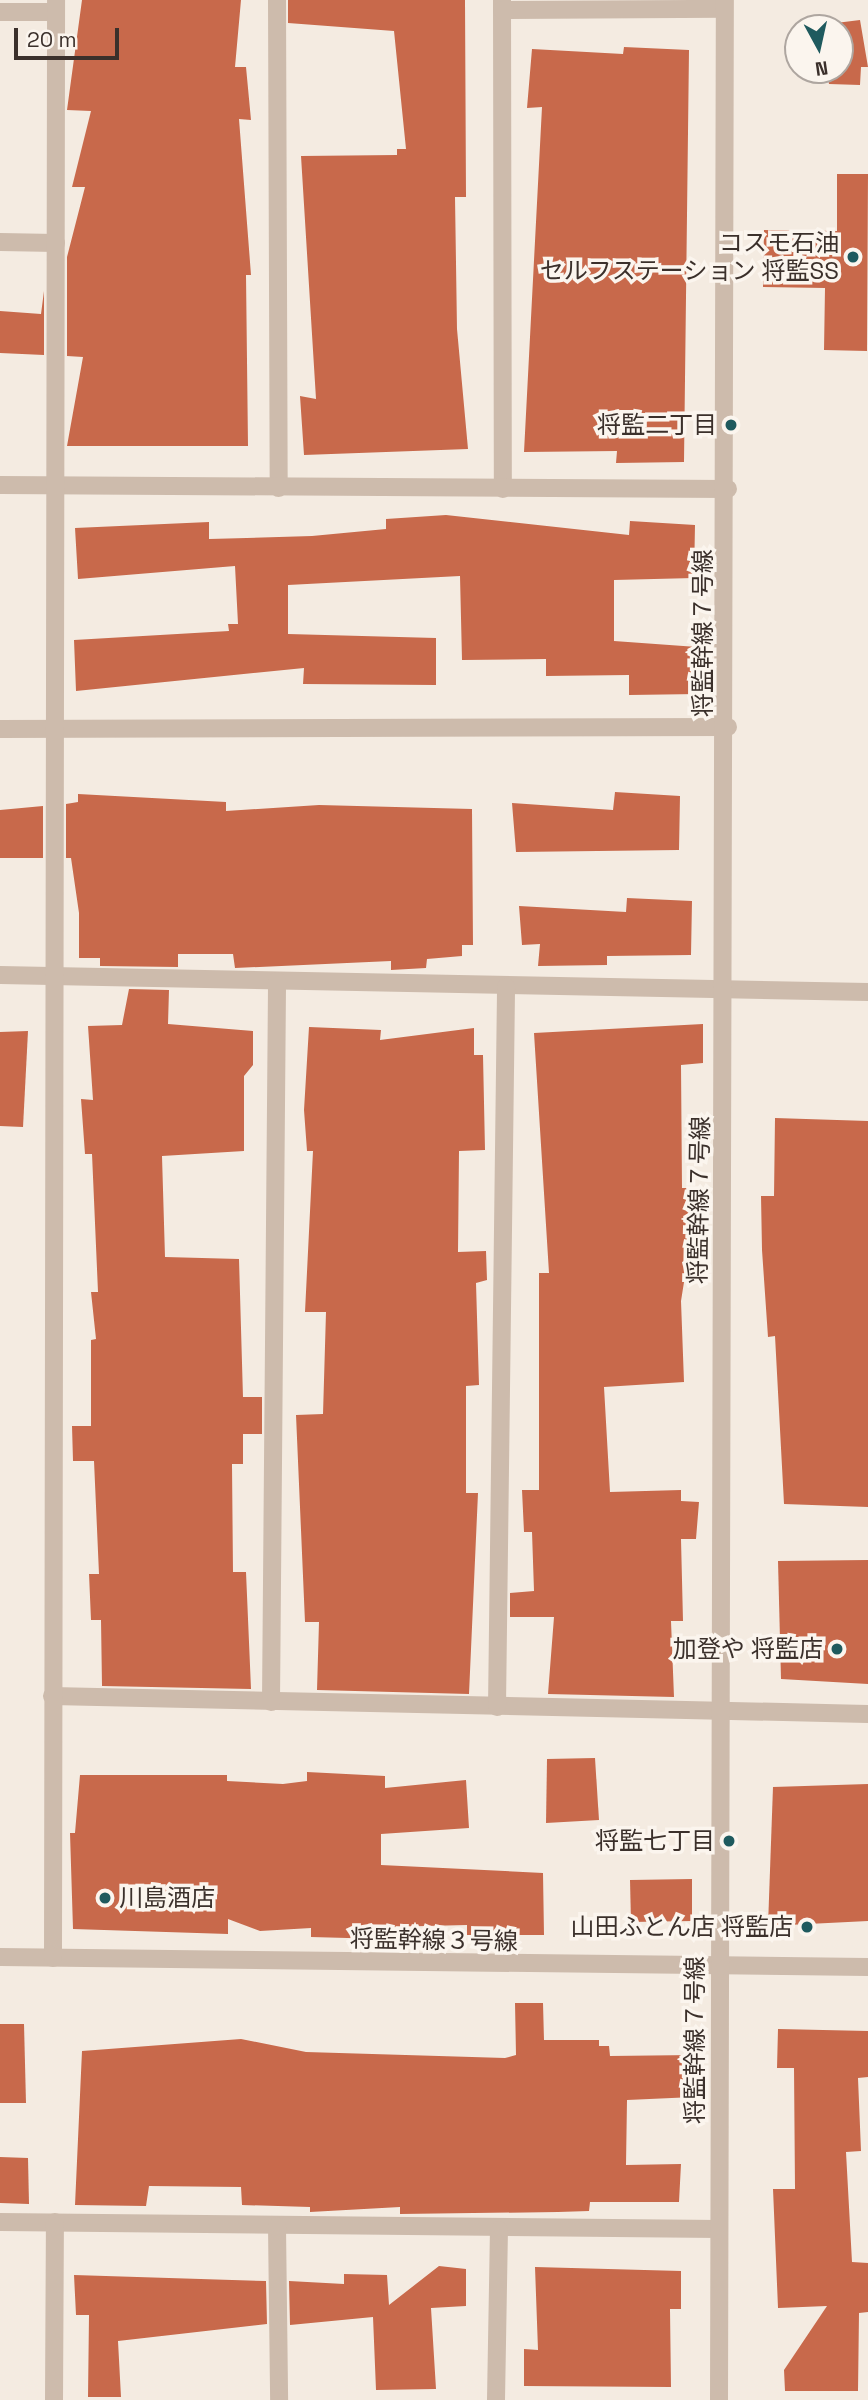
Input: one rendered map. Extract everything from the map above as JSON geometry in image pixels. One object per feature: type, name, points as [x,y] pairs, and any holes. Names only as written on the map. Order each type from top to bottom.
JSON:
[{"type":"street","points":[[277,0],[279,488]]},
{"type":"street","points":[[503,489],[502,5],[725,4]]},
{"type":"street","name":"将監幹線７号線","points":[[719,2400],[719,1715],[728,727],[725,4]]},
{"type":"street","points":[[0,12],[56,6],[53,1958]]},
{"type":"street","points":[[0,242],[56,243]]},
{"type":"street","points":[[0,485],[728,489]]},
{"type":"street","points":[[0,729],[728,727]]},
{"type":"street","points":[[0,975],[55,974],[726,992],[868,992]]},
{"type":"street","points":[[271,1702],[277,981]]},
{"type":"street","points":[[497,1707],[506,987]]},
{"type":"street","points":[[52,1696],[719,1715],[868,1714]]},
{"type":"street","name":"将監幹線３号線","points":[[0,1957],[720,1969],[868,1967]]},
{"type":"street","points":[[0,2222],[499,2230],[719,2229]]},
{"type":"street","points":[[54,2400],[55,2222]]},
{"type":"street","points":[[277,2226],[279,2400]]},
{"type":"street","points":[[496,2400],[499,2230]]},
{"type":"building","points":[[82,0],[241,0],[235,67],[246,67],[251,120],[239,119],[251,275],[246,275],[248,446],[67,446],[83,357],[67,356],[67,257],[85,187],[72,187],[91,111],[67,110]]},
{"type":"building","points":[[288,0],[465,0],[466,197],[455,197],[457,329],[468,449],[304,455],[300,396],[316,399],[301,156],[397,155],[397,149],[406,149],[394,31],[288,23]]},
{"type":"building","points":[[860,20],[868,67],[861,67],[860,85],[829,84],[854,84],[854,21]]},
{"type":"building","points":[[624,47],[689,50],[684,462],[616,463],[617,451],[524,452],[542,107],[527,108],[532,49],[623,54]]},
{"type":"building","points":[[837,174],[868,174],[867,351],[824,350],[825,288],[763,287],[764,230],[837,231]]},
{"type":"building","points":[[44,291],[44,355],[0,353],[0,311],[41,314]]},
{"type":"building","points":[[446,515],[629,535],[630,521],[695,525],[694,578],[614,580],[614,641],[697,647],[698,694],[629,695],[629,675],[546,676],[546,659],[462,660],[460,576],[288,585],[288,634],[436,638],[436,685],[303,684],[304,668],[76,691],[74,640],[229,631],[228,624],[238,624],[235,566],[78,579],[75,528],[209,522],[209,539],[312,536],[386,529],[386,519]]},
{"type":"building","points":[[615,792],[680,796],[679,850],[516,852],[512,803],[613,810]]},
{"type":"building","points":[[78,794],[226,802],[226,811],[319,805],[472,809],[473,945],[462,945],[462,956],[427,959],[426,968],[391,970],[391,961],[235,968],[233,954],[178,954],[178,967],[100,966],[100,958],[79,958],[79,913],[71,858],[66,858],[66,804],[78,802]]},
{"type":"building","points":[[43,806],[43,858],[0,858],[0,810]]},
{"type":"building","points":[[627,898],[692,901],[691,955],[607,956],[607,965],[538,966],[540,944],[522,945],[519,906],[626,912]]},
{"type":"building","points":[[129,989],[169,990],[168,1024],[253,1031],[253,1065],[244,1076],[244,1151],[162,1156],[165,1257],[239,1259],[243,1397],[262,1397],[262,1434],[243,1434],[243,1464],[232,1464],[233,1572],[246,1572],[251,1689],[102,1686],[101,1620],[91,1620],[89,1574],[99,1574],[94,1461],[73,1461],[72,1426],[91,1426],[91,1340],[96,1339],[91,1292],[98,1292],[92,1154],[85,1154],[81,1099],[93,1100],[88,1026],[122,1025]]},
{"type":"building","points":[[703,1024],[703,1063],[681,1065],[682,1188],[699,1188],[681,1301],[684,1382],[604,1387],[610,1492],[681,1490],[681,1501],[699,1502],[696,1539],[681,1539],[683,1621],[671,1621],[674,1697],[548,1694],[554,1617],[510,1617],[510,1593],[534,1591],[532,1532],[524,1532],[522,1490],[539,1490],[539,1273],[549,1273],[534,1033]]},
{"type":"building","points":[[309,1027],[381,1030],[380,1040],[474,1028],[474,1055],[483,1055],[485,1150],[459,1151],[458,1252],[486,1251],[487,1280],[476,1283],[479,1385],[466,1386],[466,1493],[478,1493],[469,1694],[317,1690],[319,1622],[305,1622],[296,1415],[323,1414],[326,1312],[305,1312],[313,1151],[307,1151],[304,1110]]},
{"type":"building","points":[[28,1031],[23,1127],[0,1126],[0,1032]]},
{"type":"building","points":[[775,1118],[868,1121],[868,1507],[784,1504],[775,1336],[768,1337],[762,1250],[761,1196],[774,1196]]},
{"type":"building","points":[[868,1560],[868,1684],[781,1679],[778,1561]]},
{"type":"building","points":[[595,1758],[599,1820],[546,1823],[547,1759]]},
{"type":"building","points":[[307,1772],[385,1776],[385,1788],[466,1780],[469,1828],[381,1834],[381,1865],[543,1873],[544,1935],[467,1935],[467,1925],[384,1927],[384,1939],[311,1937],[311,1928],[260,1931],[228,1919],[228,1934],[73,1929],[70,1833],[75,1833],[80,1775],[227,1775],[227,1781],[283,1784],[307,1781]]},
{"type":"building","points":[[868,1784],[868,1921],[768,1926],[773,1787]]},
{"type":"building","points":[[692,1879],[692,1921],[631,1922],[630,1880]]},
{"type":"building","points":[[515,2003],[543,2003],[544,2040],[599,2040],[599,2046],[609,2046],[610,2056],[694,2055],[694,2097],[627,2100],[626,2165],[681,2164],[679,2202],[590,2202],[589,2211],[558,2212],[400,2214],[400,2207],[310,2212],[310,2207],[242,2205],[241,2187],[149,2186],[146,2206],[75,2205],[82,2051],[241,2039],[306,2052],[505,2058],[516,2055]]},
{"type":"building","points":[[0,2024],[24,2024],[26,2103],[0,2103]]},
{"type":"building","points":[[778,2029],[868,2031],[868,2077],[858,2078],[861,2151],[846,2152],[852,2262],[868,2263],[868,2312],[859,2313],[858,2391],[785,2391],[784,2370],[827,2306],[778,2308],[773,2189],[795,2189],[794,2068],[777,2068]]},
{"type":"building","points":[[0,2157],[28,2158],[29,2204],[0,2203]]},
{"type":"building","points":[[439,2266],[466,2269],[466,2306],[431,2308],[436,2389],[376,2390],[373,2317],[290,2325],[289,2281],[344,2284],[344,2274],[387,2275],[389,2305]]},
{"type":"building","points":[[535,2267],[681,2271],[681,2309],[670,2309],[671,2387],[524,2386],[524,2349],[538,2350]]},
{"type":"building","points":[[74,2275],[266,2281],[267,2324],[118,2341],[121,2397],[88,2397],[89,2315],[76,2315]]},
{"type":"place","name":"コスモ石油 セルフステーション 将監SS","points":[[853,257]]},
{"type":"place","name":"将監二丁目","points":[[731,425]]},
{"type":"place","name":"加登や 将監店","points":[[837,1649]]},
{"type":"place","name":"将監七丁目","points":[[729,1841]]},
{"type":"place","name":"川島酒店","points":[[105,1898]]},
{"type":"place","name":"山田ふとん店 将監店","points":[[807,1927]]}]
